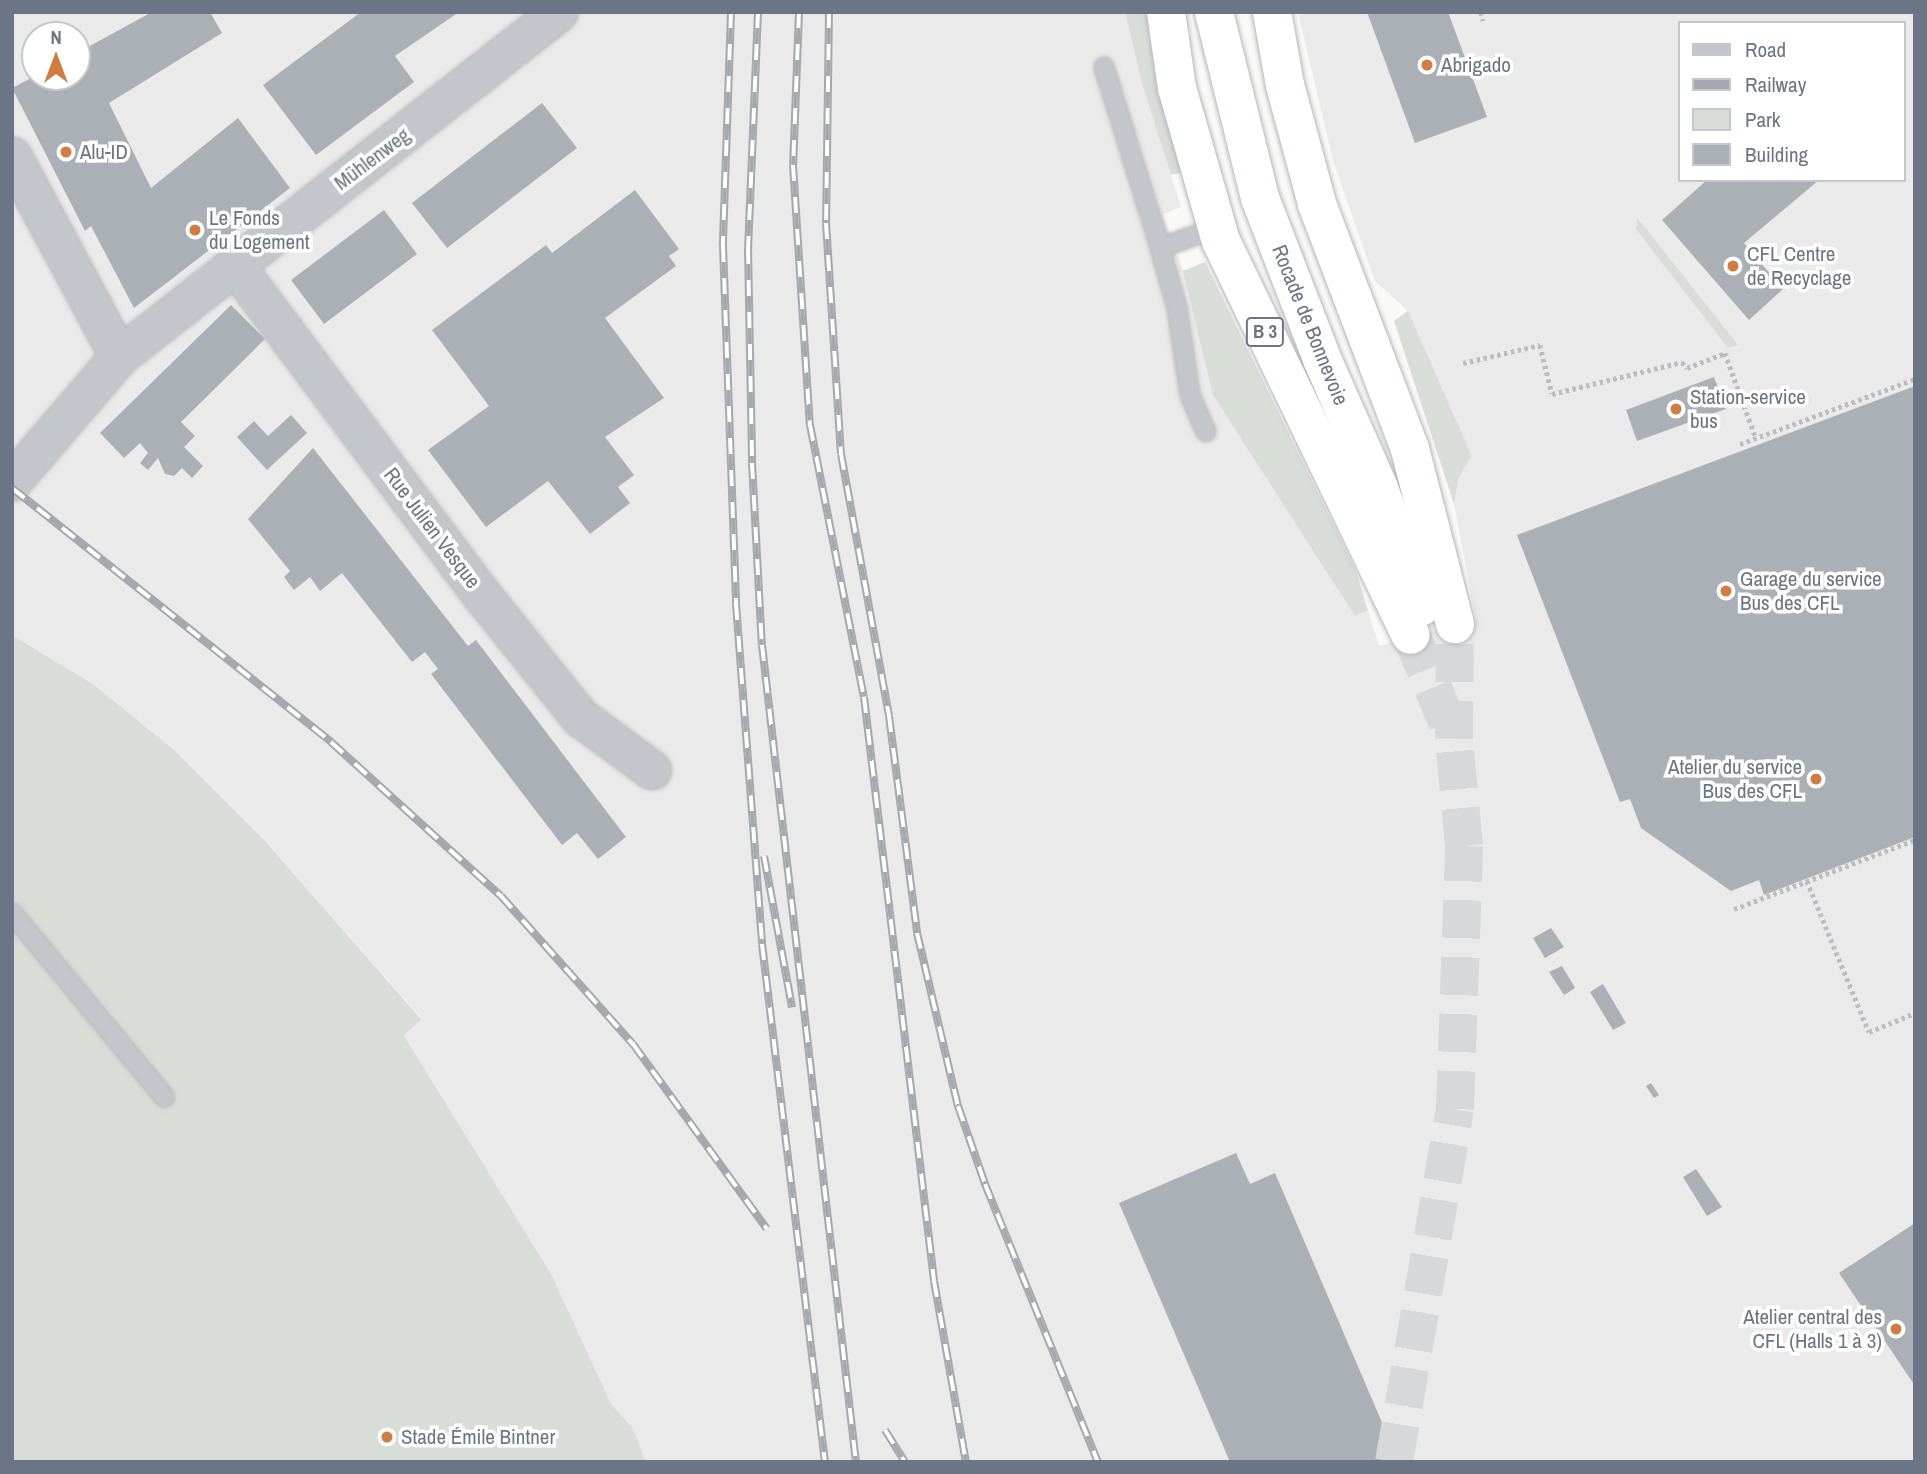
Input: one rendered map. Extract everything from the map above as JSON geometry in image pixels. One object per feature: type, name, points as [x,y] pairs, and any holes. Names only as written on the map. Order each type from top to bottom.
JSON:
[{"type":"highway","name":"B 3","points":[[1166,12],[1177,88],[1218,227],[1432,630]]},
{"type":"highway","name":"Rocade de Bonnevoie","points":[[1214,12],[1260,198],[1322,359],[1379,488],[1432,630]]},
{"type":"highway","points":[[1272,12],[1285,85],[1317,204],[1410,449],[1432,630]]},
{"type":"street","name":"Mühlenweg","points":[[12,481],[119,356],[558,12]]},
{"type":"street","points":[[12,156],[119,356]]},
{"type":"street","name":"Rue Julien Vesque","points":[[234,264],[481,594],[580,717],[652,770]]},
{"type":"lane","points":[[1104,67],[1177,308],[1190,395],[1206,432]]},
{"type":"lane","points":[[1160,248],[1218,227]]},
{"type":"lane","points":[[12,913],[164,1097]]},
{"type":"path","points":[[1481,12],[1483,21]]},
{"type":"path","points":[[1463,363],[1540,345],[1552,394],[1682,362],[1687,368],[1725,353],[1756,438]]},
{"type":"path","points":[[1740,444],[1915,380]]},
{"type":"path","points":[[1734,909],[1915,840]]},
{"type":"path","points":[[1807,881],[1870,1032],[1915,1013]]},
{"type":"shaded area","points":[[12,12],[1125,12],[1142,84],[1181,207],[1163,214],[1190,290],[1356,616],[1368,611],[1379,646],[1476,620],[1454,504],[1459,477],[1472,456],[1408,311],[1375,281],[1333,161],[1298,12],[1915,12],[1915,1462],[646,1462],[633,1428],[611,1404],[404,1036],[421,1018],[265,841],[173,749],[93,684],[12,635]]},
{"type":"green space","points":[[1125,12],[1151,12],[1188,171],[1171,175],[1142,84]]},
{"type":"green space","points":[[1637,218],[1738,345],[1728,348],[1636,229]]},
{"type":"green space","points":[[1205,262],[1356,571],[1368,611],[1355,616],[1213,395],[1183,271]]},
{"type":"green space","points":[[1408,311],[1472,456],[1459,477],[1454,504],[1394,321]]},
{"type":"green space","points":[[12,635],[93,684],[173,749],[265,841],[421,1019],[404,1036],[551,1274],[611,1404],[633,1428],[646,1462],[12,1462]]},
{"type":"building","points":[[152,12],[210,12],[222,33],[109,103],[151,188],[238,118],[290,188],[134,308],[91,226],[85,231],[12,88],[21,83],[21,91],[91,91],[91,45]]},
{"type":"building","points":[[361,12],[459,12],[395,56],[414,82],[316,155],[263,85]]},
{"type":"building","name":"Abrigado","points":[[1367,12],[1448,12],[1487,117],[1415,143]]},
{"type":"building","points":[[542,103],[577,148],[447,248],[412,203]]},
{"type":"building","name":"CFL Centre de Recyclage","points":[[1705,182],[1817,182],[1744,243],[1783,289],[1749,320],[1662,220]]},
{"type":"building","points":[[635,190],[679,249],[669,256],[676,266],[605,318],[664,398],[605,437],[634,475],[618,487],[630,503],[590,534],[548,481],[486,527],[428,450],[489,406],[432,330],[546,245],[552,253]]},
{"type":"building","points":[[384,210],[417,254],[324,324],[291,280]]},
{"type":"building","points":[[231,305],[265,339],[181,422],[195,436],[184,447],[203,466],[192,478],[182,468],[174,476],[165,474],[158,458],[148,470],[140,463],[148,453],[140,443],[124,458],[100,433]]},
{"type":"building","name":"Station-service bus","points":[[1714,377],[1726,409],[1637,441],[1626,410]]},
{"type":"building","name":"Garage du service Bus des CFL","points":[[1915,386],[1915,837],[1764,895],[1759,880],[1731,891],[1641,828],[1630,799],[1620,802],[1517,535]]},
{"type":"building","points":[[291,415],[307,433],[267,470],[237,437],[254,421],[268,436]]},
{"type":"building","points":[[313,448],[468,646],[476,640],[626,837],[598,859],[577,833],[562,845],[431,674],[438,669],[425,652],[412,662],[342,573],[320,591],[310,577],[294,590],[284,577],[290,571],[248,519]]},
{"type":"building","points":[[1551,928],[1564,947],[1545,958],[1533,938]]},
{"type":"building","points":[[1562,966],[1575,988],[1564,995],[1549,972]]},
{"type":"building","points":[[1603,984],[1626,1023],[1613,1030],[1590,992]]},
{"type":"building","points":[[1651,1083],[1659,1095],[1654,1098],[1646,1086]]},
{"type":"building","points":[[1236,1153],[1250,1184],[1275,1173],[1399,1462],[1230,1462],[1119,1203]]},
{"type":"building","points":[[1696,1169],[1722,1207],[1707,1216],[1683,1177]]},
{"type":"building","name":"Atelier central des CFL (Halls 1 à 3)","points":[[1915,1223],[1915,1386],[1839,1273]]},
{"type":"tunnel","points":[[1394,1462],[1455,1109],[1464,846],[1454,739],[1455,624]]},
{"type":"tunnel","points":[[1411,635],[1448,724]]},
{"type":"railway","points":[[731,12],[723,246],[736,604],[762,944],[825,1462]]},
{"type":"railway","points":[[758,12],[748,248],[752,463],[762,645],[856,1462]]},
{"type":"railway","points":[[799,12],[793,165],[810,425],[864,697],[934,1281],[966,1462]]},
{"type":"railway","points":[[829,12],[826,223],[841,454],[889,716],[917,933],[958,1106],[985,1184],[1098,1462]]},
{"type":"railway","points":[[12,488],[331,742],[501,896],[633,1044],[767,1229]]},
{"type":"railway","points":[[764,856],[792,1007]]},
{"type":"railway","points":[[885,1430],[905,1462]]},
{"type":"place","name":"Abrigado","points":[[1427,65]]},
{"type":"place","name":"Alu-ID","points":[[66,152]]},
{"type":"place","name":"Le Fonds du Logement","points":[[195,230]]},
{"type":"place","name":"CFL Centre de Recyclage","points":[[1733,266]]},
{"type":"place","name":"Station-service bus","points":[[1676,409]]},
{"type":"place","name":"Garage du service Bus des CFL","points":[[1726,591]]},
{"type":"place","name":"Atelier du service Bus des CFL","points":[[1816,779]]},
{"type":"place","name":"Atelier central des CFL (Halls 1 à 3)","points":[[1896,1329]]},
{"type":"place","name":"Stade Émile Bintner","points":[[387,1437]]}]
